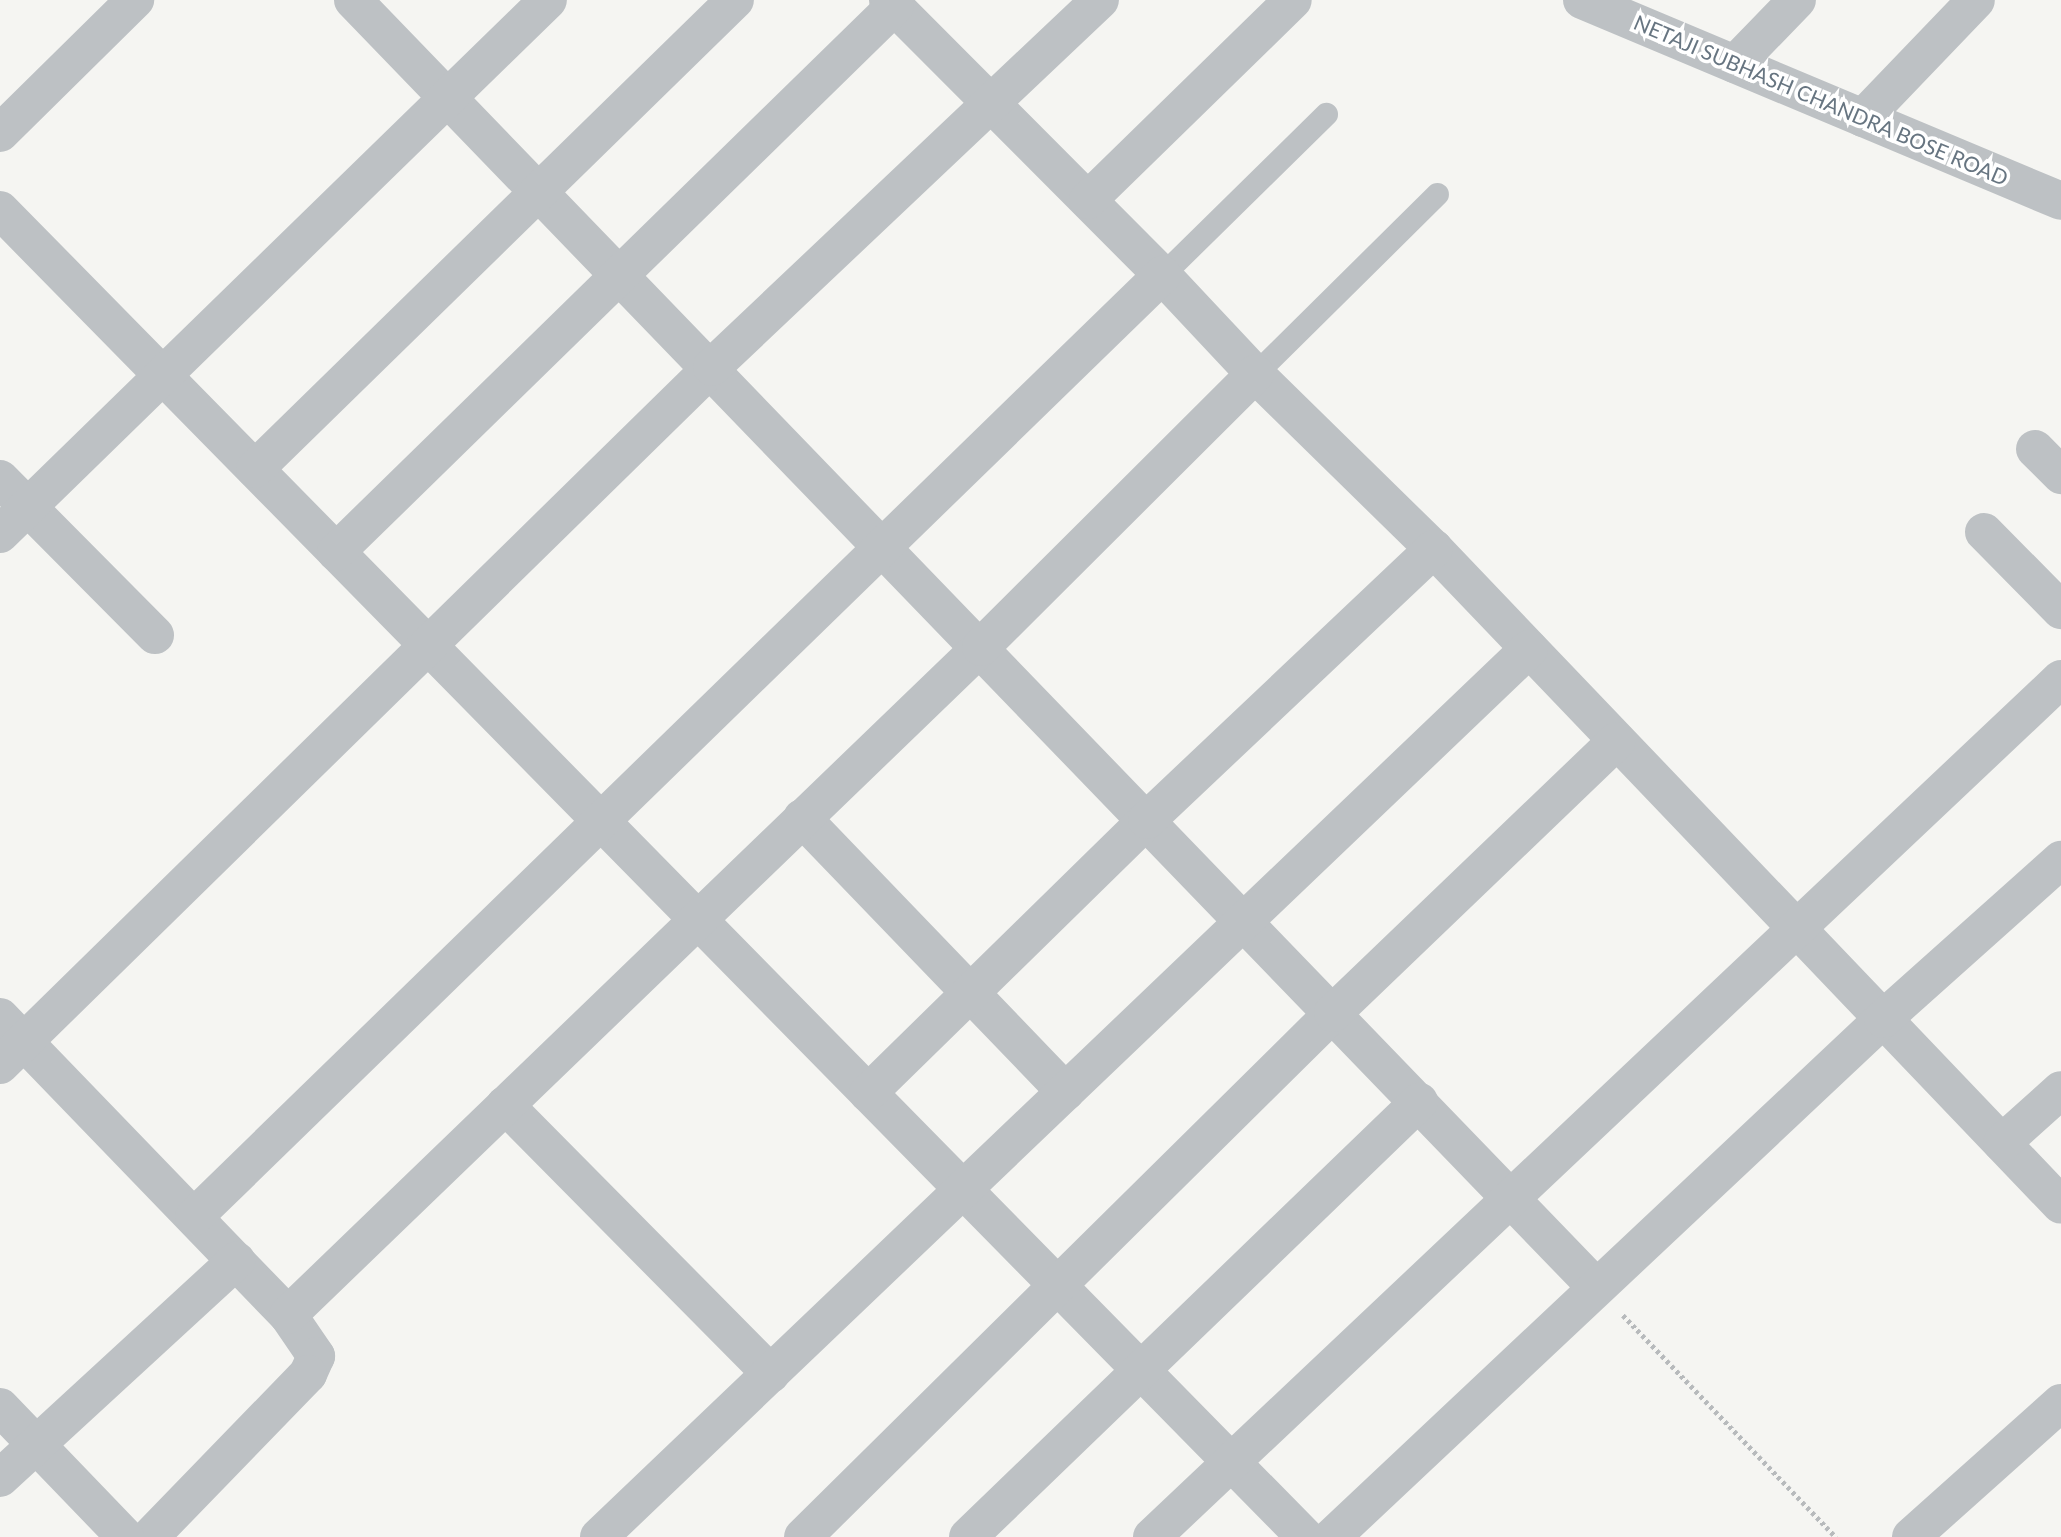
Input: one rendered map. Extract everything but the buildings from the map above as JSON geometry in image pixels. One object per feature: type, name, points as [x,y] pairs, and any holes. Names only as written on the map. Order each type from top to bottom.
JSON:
[{"type":"street","points":[[0,133],[135,0]]},
{"type":"street","points":[[353,0],[712,367],[1597,1287]]},
{"type":"street","points":[[0,534],[548,0]]},
{"type":"street","points":[[255,469],[735,0]]},
{"type":"street","points":[[150,1537],[308,1374],[316,1356],[288,1315],[194,1217],[8,1041],[428,645],[712,367],[993,105],[1100,0]]},
{"type":"street","points":[[1088,200],[1293,0]]},
{"type":"street","points":[[1735,64],[1797,0]]},
{"type":"street","points":[[1863,118],[1976,0]]},
{"type":"street","name":"NETAJI SUBHASH CHANDRA BOSE ROAD","points":[[1590,1],[2061,201]]},
{"type":"street","points":[[336,552],[622,275],[892,3],[1163,275],[1255,374],[1434,549],[2061,1205]]},
{"type":"street","points":[[0,210],[1306,1537]]},
{"type":"street","points":[[194,1217],[1163,275]]},
{"type":"street","points":[[288,1315],[981,647],[1255,374]]},
{"type":"street","points":[[0,479],[155,635]]},
{"type":"street","points":[[1984,532],[2061,610]]},
{"type":"street","points":[[869,1093],[1147,820],[1434,549]]},
{"type":"street","points":[[599,1537],[965,1191],[1243,920],[1529,649]]},
{"type":"street","points":[[1152,1537],[1509,1196],[2061,679]]},
{"type":"street","points":[[803,1537],[1333,1013],[1617,741]]},
{"type":"street","points":[[802,818],[1066,1093]]},
{"type":"street","points":[[1332,1537],[1884,1019],[2061,860]]},
{"type":"street","points":[[2002,1143],[2061,1090]]},
{"type":"street","points":[[968,1537],[1419,1102]]},
{"type":"street","points":[[505,1105],[771,1374]]},
{"type":"street","points":[[0,1479],[236,1261]]},
{"type":"street","points":[[1911,1537],[2061,1404]]},
{"type":"street","points":[[0,1407],[125,1537]]},
{"type":"lane","points":[[1163,275],[1326,114]]},
{"type":"lane","points":[[1255,374],[1437,194]]},
{"type":"path","points":[[1597,1287],[1836,1537]]}]
